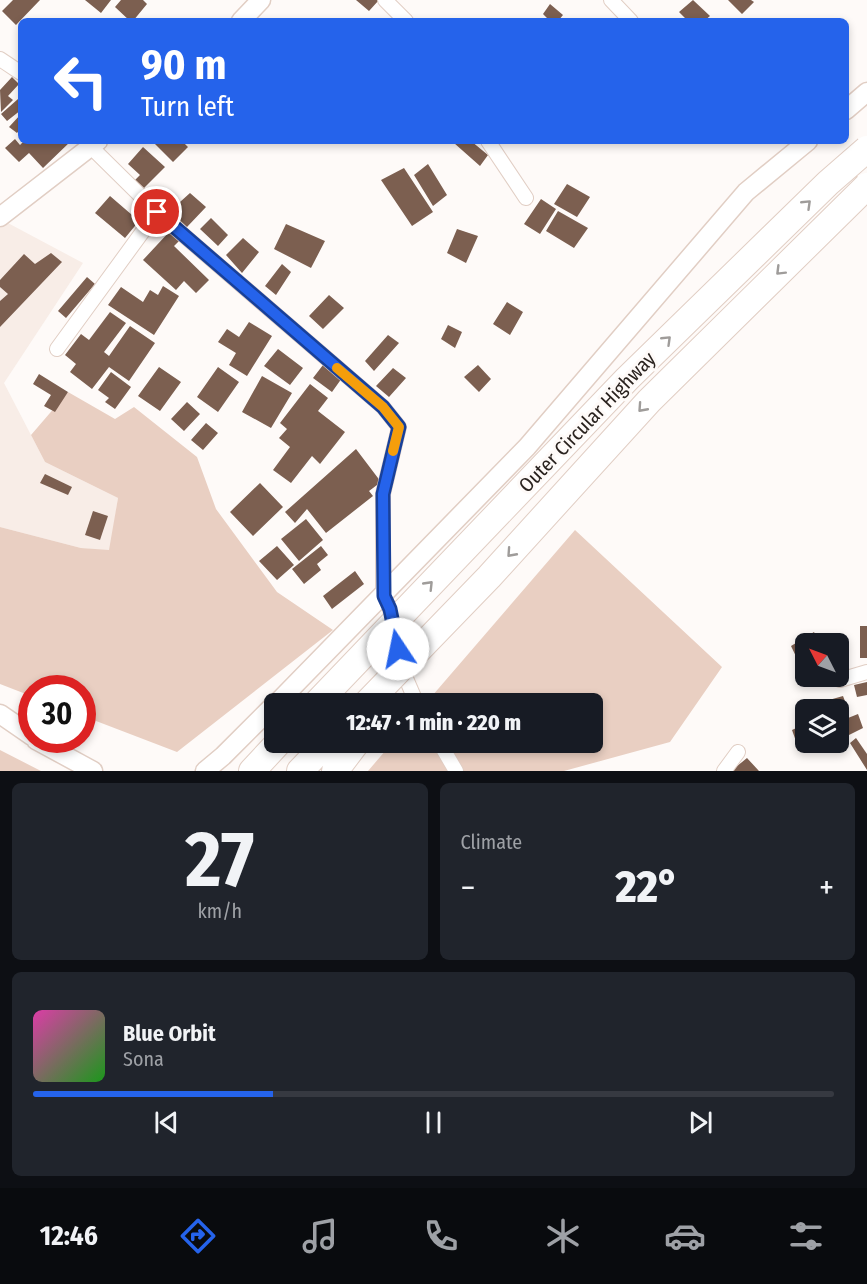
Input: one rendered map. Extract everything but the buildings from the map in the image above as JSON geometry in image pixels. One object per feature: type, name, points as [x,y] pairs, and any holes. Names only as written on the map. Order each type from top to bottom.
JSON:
[{"type":"highway","name":"Outer Circular Highway","points":[[327,693],[627,379],[828,183],[867,149]]},
{"type":"highway","name":"Outer Circular Highway","points":[[377,693],[489,577],[649,400],[867,186]]},
{"type":"highway","points":[[397,693],[489,577]]},
{"type":"highway","points":[[252,771],[269,753]]},
{"type":"highway","points":[[300,771],[317,753]]},
{"type":"highway","points":[[335,771],[349,753]]},
{"type":"street","points":[[244,18],[261,0]]},
{"type":"street","points":[[385,0],[403,18]]},
{"type":"street","points":[[611,0],[628,18]]},
{"type":"street","points":[[0,59],[18,72]]},
{"type":"street","points":[[849,107],[867,92]]},
{"type":"street","points":[[0,217],[94,144],[157,212],[383,407],[399,427],[383,494],[384,596],[390,609],[402,669],[412,693]]},
{"type":"street","points":[[490,144],[526,198]]},
{"type":"street","points":[[286,693],[384,596],[527,447],[746,192],[804,144]]},
{"type":"street","points":[[57,349],[157,212]]},
{"type":"street","points":[[849,677],[867,672]]},
{"type":"street","points":[[0,714],[18,726]]},
{"type":"street","points":[[205,771],[224,756],[264,715]]},
{"type":"street","points":[[724,771],[738,752]]},
{"type":"street","points":[[60,753],[93,771]]},
{"type":"street","points":[[445,753],[456,771]]},
{"type":"shaded area","points":[[6,222],[83,263],[4,383],[45,462],[118,498],[110,551],[81,548],[0,527],[0,228]]},
{"type":"shaded area","points":[[68,392],[115,419],[134,407],[197,457],[216,509],[277,592],[333,630],[177,752],[96,721],[96,675],[18,675],[18,691],[0,684],[0,527],[81,548],[109,550],[118,498],[45,462],[31,435]]},
{"type":"shaded area","points":[[575,530],[722,667],[670,742],[564,771],[368,771],[383,753],[603,753],[603,693],[435,693]]},
{"type":"shaded area","points":[[0,750],[41,771],[0,771]]},
{"type":"slow traffic","points":[[337,368],[383,407],[399,427],[393,451]]},
{"type":"route","points":[[157,212],[383,407],[399,427],[383,494],[384,596],[390,609],[398,649]]}]
